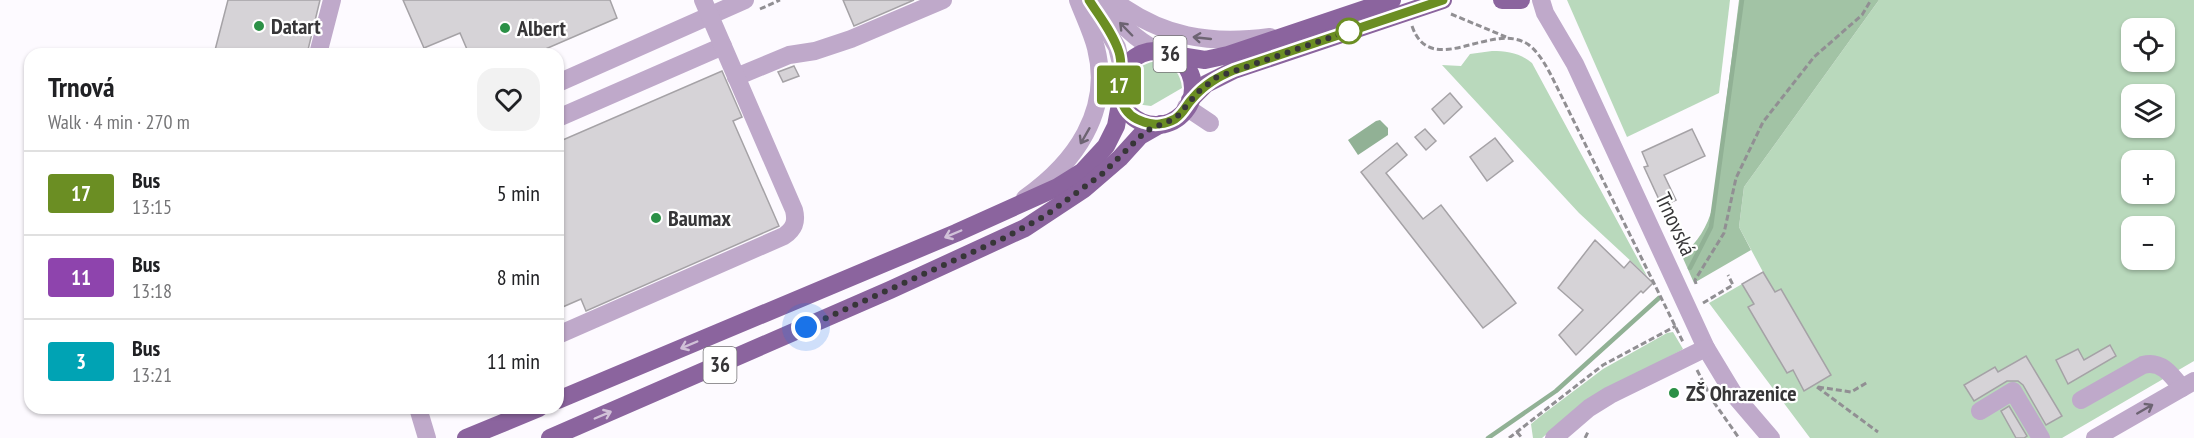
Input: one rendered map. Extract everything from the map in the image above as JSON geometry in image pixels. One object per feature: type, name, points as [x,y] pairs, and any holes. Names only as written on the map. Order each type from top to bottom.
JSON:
[{"type":"main road","name":"36","points":[[564,397],[1058,187],[1091,164],[1112,136],[1119,113],[1121,99],[1119,90],[1123,72],[1133,58],[1149,51],[1194,60],[1216,58],[1392,0]]},
{"type":"main road","points":[[1503,0],[1521,0]]},
{"type":"main road","name":"36","points":[[550,438],[890,290],[1025,228],[1084,189],[1120,158],[1140,136],[1176,118],[1206,84],[1234,70],[1444,6]]},
{"type":"main road","name":"36","points":[[1165,53],[1180,60],[1190,74],[1192,92],[1188,104]]},
{"type":"main road","points":[[1121,99],[1124,106],[1136,118],[1144,122],[1161,124]]},
{"type":"main road","points":[[466,438],[524,414]]},
{"type":"street","points":[[320,48],[332,0]]},
{"type":"street","points":[[564,80],[706,8],[745,0]]},
{"type":"street","points":[[736,77],[789,55],[815,51],[851,39],[943,0]]},
{"type":"street","points":[[1007,210],[1039,188],[1063,166],[1081,142],[1094,118],[1100,88],[1098,60],[1096,46],[1078,0]]},
{"type":"street","points":[[1089,0],[1118,47],[1123,72]]},
{"type":"street","points":[[1100,0],[1128,32],[1165,53]]},
{"type":"street","points":[[1113,0],[1140,19],[1177,35],[1193,38],[1253,39],[1302,30]]},
{"type":"street","name":"Trnovská","points":[[1521,0],[1550,22]]},
{"type":"street","name":"Trnovská","points":[[1541,0],[1550,22],[1575,64],[1692,317],[1698,352],[1771,438]]},
{"type":"street","points":[[564,332],[784,236],[794,227],[796,216],[794,210],[706,8]]},
{"type":"street","points":[[564,115],[723,46]]},
{"type":"street","points":[[1188,104],[1210,123]]},
{"type":"street","points":[[1554,438],[1590,408],[1610,396],[1698,352]]},
{"type":"street","points":[[2081,400],[2150,363],[2159,364],[2188,384],[2095,438]]},
{"type":"street","points":[[1980,411],[2013,391],[2041,438]]},
{"type":"street","points":[[420,414],[427,438]]},
{"type":"path","points":[[1697,292],[1695,280],[1724,233],[1736,178],[1762,122],[1814,57],[1862,15],[1871,0]]},
{"type":"path","points":[[1444,6],[1508,38],[1528,44],[1547,66],[1675,326],[1698,352],[1713,401],[1739,438]]},
{"type":"path","points":[[1411,24],[1422,42],[1437,49],[1454,49],[1496,38],[1508,38]]},
{"type":"path","points":[[1509,438],[1603,365],[1703,312],[1702,306],[1706,301],[1733,285],[1728,275]]},
{"type":"path","points":[[1868,382],[1851,392],[1817,387],[1878,432]]},
{"type":"path","points":[[1517,432],[1522,438]]},
{"type":"path","points":[[1735,432],[1745,436]]},
{"type":"shaded area","points":[[1567,0],[1730,0],[1719,93],[1627,137]]},
{"type":"shaded area","points":[[1739,0],[1879,0],[1744,187],[1739,227],[1751,250],[1694,283],[1682,256],[1701,234],[1713,206]]},
{"type":"shaded area","points":[[1879,0],[2194,0],[2194,361],[2062,438],[1810,438],[1709,303],[1763,272],[1739,227],[1744,187]]},
{"type":"shaded area","points":[[1492,51],[1513,53],[1532,63],[1647,276],[1579,213],[1442,65],[1461,66],[1470,54]]},
{"type":"shaded area","points":[[1159,61],[1175,71],[1180,78],[1182,88],[1151,106],[1136,104],[1131,89],[1134,75],[1143,65]]},
{"type":"shaded area","points":[[1380,120],[1388,128],[1388,135],[1358,155],[1348,140]]},
{"type":"shaded area","points":[[1673,332],[1683,349],[1586,400],[1542,438],[1533,438],[1531,424],[1542,415],[1603,369],[1667,333]]},
{"type":"building","points":[[228,0],[320,0],[308,48],[216,48]]},
{"type":"building","name":"Albert","points":[[403,0],[610,0],[617,18],[548,48],[466,48],[460,33],[424,48]]},
{"type":"building","points":[[843,0],[914,0],[854,26]]},
{"type":"building","points":[[794,66],[799,76],[783,82],[778,72]]},
{"type":"building","points":[[722,71],[742,117],[733,121],[779,226],[586,311],[581,299],[564,306],[564,139]]},
{"type":"building","points":[[1450,93],[1462,107],[1444,124],[1432,109]]},
{"type":"building","points":[[1425,129],[1436,141],[1426,150],[1415,137]]},
{"type":"building","points":[[1692,129],[1705,156],[1664,175],[1676,200],[1662,206],[1644,167],[1648,166],[1642,152]]},
{"type":"building","points":[[1495,138],[1513,161],[1487,181],[1470,157]]},
{"type":"building","points":[[1397,143],[1407,155],[1386,173],[1423,219],[1441,205],[1516,303],[1483,328],[1361,172]]},
{"type":"building","points":[[1595,240],[1624,268],[1630,261],[1653,283],[1643,293],[1641,291],[1576,355],[1559,335],[1583,310],[1558,288]]},
{"type":"building","points":[[1763,272],[1775,292],[1781,289],[1831,375],[1804,391],[1793,370],[1787,373],[1748,307],[1754,304],[1742,284]]},
{"type":"building","points":[[2110,345],[2116,356],[2068,384],[2056,360],[2078,349],[2084,360]]},
{"type":"building","points":[[2026,356],[2062,416],[2046,425],[2023,385],[2018,381],[2007,381],[1974,401],[1964,385],[1995,367],[1998,372]]},
{"type":"building","points":[[2009,406],[2027,436],[2024,438],[2016,438],[2001,411]]},
{"type":"waterway","points":[[1690,268],[1711,227],[1742,0]]},
{"type":"waterway","points":[[1488,438],[1556,391],[1659,298]]},
{"type":"bus line","name":"17","points":[[1089,0],[1118,47],[1123,72],[1119,90],[1124,106],[1129,113],[1144,122],[1161,124],[1182,114],[1190,100],[1206,84],[1217,77],[1443,0]]},
{"type":"place","name":"Datart","points":[[259,26]]},
{"type":"place","name":"Albert","points":[[505,28]]},
{"type":"place","name":"Baumax","points":[[656,218]]},
{"type":"place","name":"ZŠ Ohrazenice","points":[[1674,393]]},
{"type":"route","points":[[806,327],[1004,238],[1045,216],[1102,174],[1146,131],[1182,114],[1190,100],[1206,84],[1217,77],[1349,31]]}]
